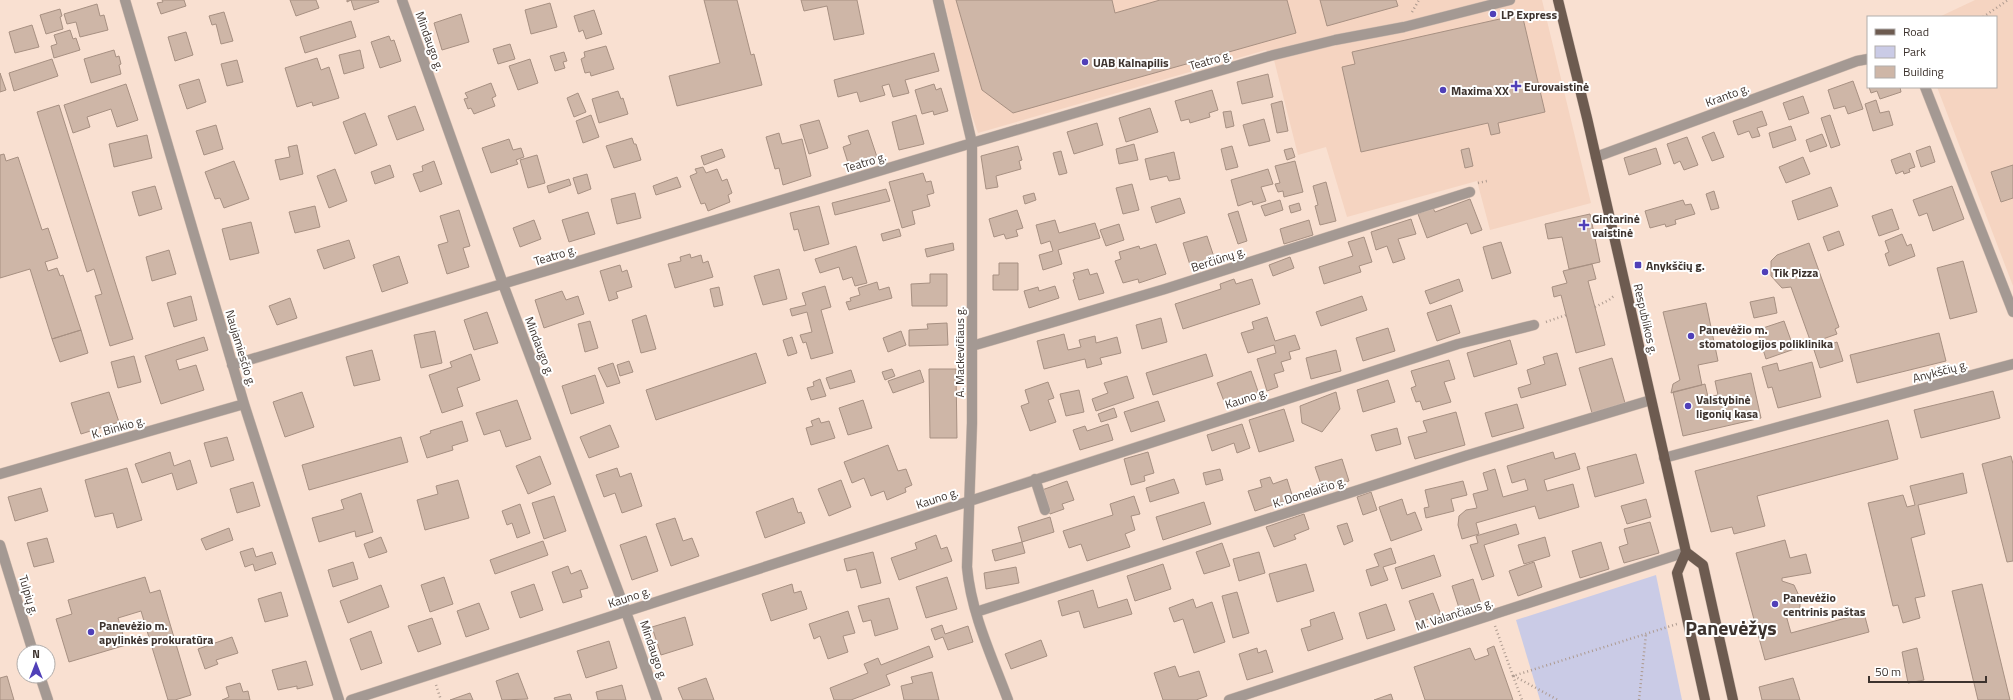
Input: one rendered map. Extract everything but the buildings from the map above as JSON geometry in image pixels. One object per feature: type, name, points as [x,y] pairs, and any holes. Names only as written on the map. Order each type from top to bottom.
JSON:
[{"type":"main road","name":"Respublikos g.","points":[[1558,0],[1596,157],[1686,552]]},
{"type":"main road","points":[[1704,700],[1677,573],[1686,552],[1703,565],[1733,700]]},
{"type":"street","name":"Naujamiesčio g.","points":[[125,0],[232,365],[339,700]]},
{"type":"street","name":"Mindaugo g.","points":[[402,0],[503,284],[658,700]]},
{"type":"street","name":"A. Mackevičiaus g.","points":[[938,0],[972,143],[971,500],[967,567],[968,586],[1008,700]]},
{"type":"street","name":"Teatro g.","points":[[232,365],[972,143],[1270,56],[1335,40],[1404,27],[1510,0]]},
{"type":"street","name":"Kranto g.","points":[[1596,157],[1857,61],[1867,59]]},
{"type":"street","points":[[1925,88],[2013,312]]},
{"type":"street","name":"Berčiūnų g.","points":[[972,346],[1173,287],[1470,192]]},
{"type":"street","name":"Kauno g.","points":[[351,700],[1458,344],[1534,325]]},
{"type":"street","name":"Anykščių g.","points":[[1664,458],[2013,364]]},
{"type":"street","name":"K. Donelaičio g.","points":[[976,612],[1465,456],[1651,400]]},
{"type":"street","name":"K. Binkio g.","points":[[0,474],[244,404]]},
{"type":"street","points":[[1035,480],[1046,510]]},
{"type":"street","name":"Tulpių g.","points":[[0,545],[31,644]]},
{"type":"street","name":"M. Valančiaus g.","points":[[1229,700],[1686,552]]},
{"type":"street","points":[[43,684],[48,700]]},
{"type":"path","points":[[1984,16],[2008,0]]},
{"type":"path","points":[[1595,307],[1609,300],[1625,285]]},
{"type":"path","points":[[1534,325],[1566,315]]},
{"type":"path","points":[[1491,616],[1522,700]]},
{"type":"path","points":[[1513,676],[1688,621]]},
{"type":"path","points":[[1639,700],[1646,634]]},
{"type":"path","points":[[1513,676],[1558,700]]},
{"type":"shaded area","points":[[944,0],[1542,0],[1591,203],[1490,230],[1477,181],[1347,217],[1326,147],[1298,155],[1274,60],[1266,50],[978,133],[968,104]]},
{"type":"shaded area","points":[[1975,0],[2013,0],[2013,286],[1937,88],[1997,88],[1997,16],[1941,16]]},
{"type":"green space","points":[[1656,575],[1682,700],[1540,700],[1516,620]]},
{"type":"place","name":"LP Express","points":[[1493,14]]},
{"type":"place","name":"UAB Kalnapilis","points":[[1085,62]]},
{"type":"place","name":"Eurovaistinė","points":[[1516,86]]},
{"type":"place","name":"Maxima XX","points":[[1443,90]]},
{"type":"place","name":"Gintarinė vaistinė","points":[[1584,225]]},
{"type":"place","name":"Anykščių g.","points":[[1638,265]]},
{"type":"place","name":"Tik Pizza","points":[[1765,272]]},
{"type":"place","name":"Panevėžio m. stomatologijos poliklinika","points":[[1691,336]]},
{"type":"place","name":"Valstybinė ligonių kasa","points":[[1688,406]]},
{"type":"place","name":"Panevėžio centrinis paštas","points":[[1775,604]]},
{"type":"place","name":"Panevėžio m. apylinkės prokuratūra","points":[[91,632]]},
{"type":"district","name":"Panevėžys","points":[[1731,627]]}]
